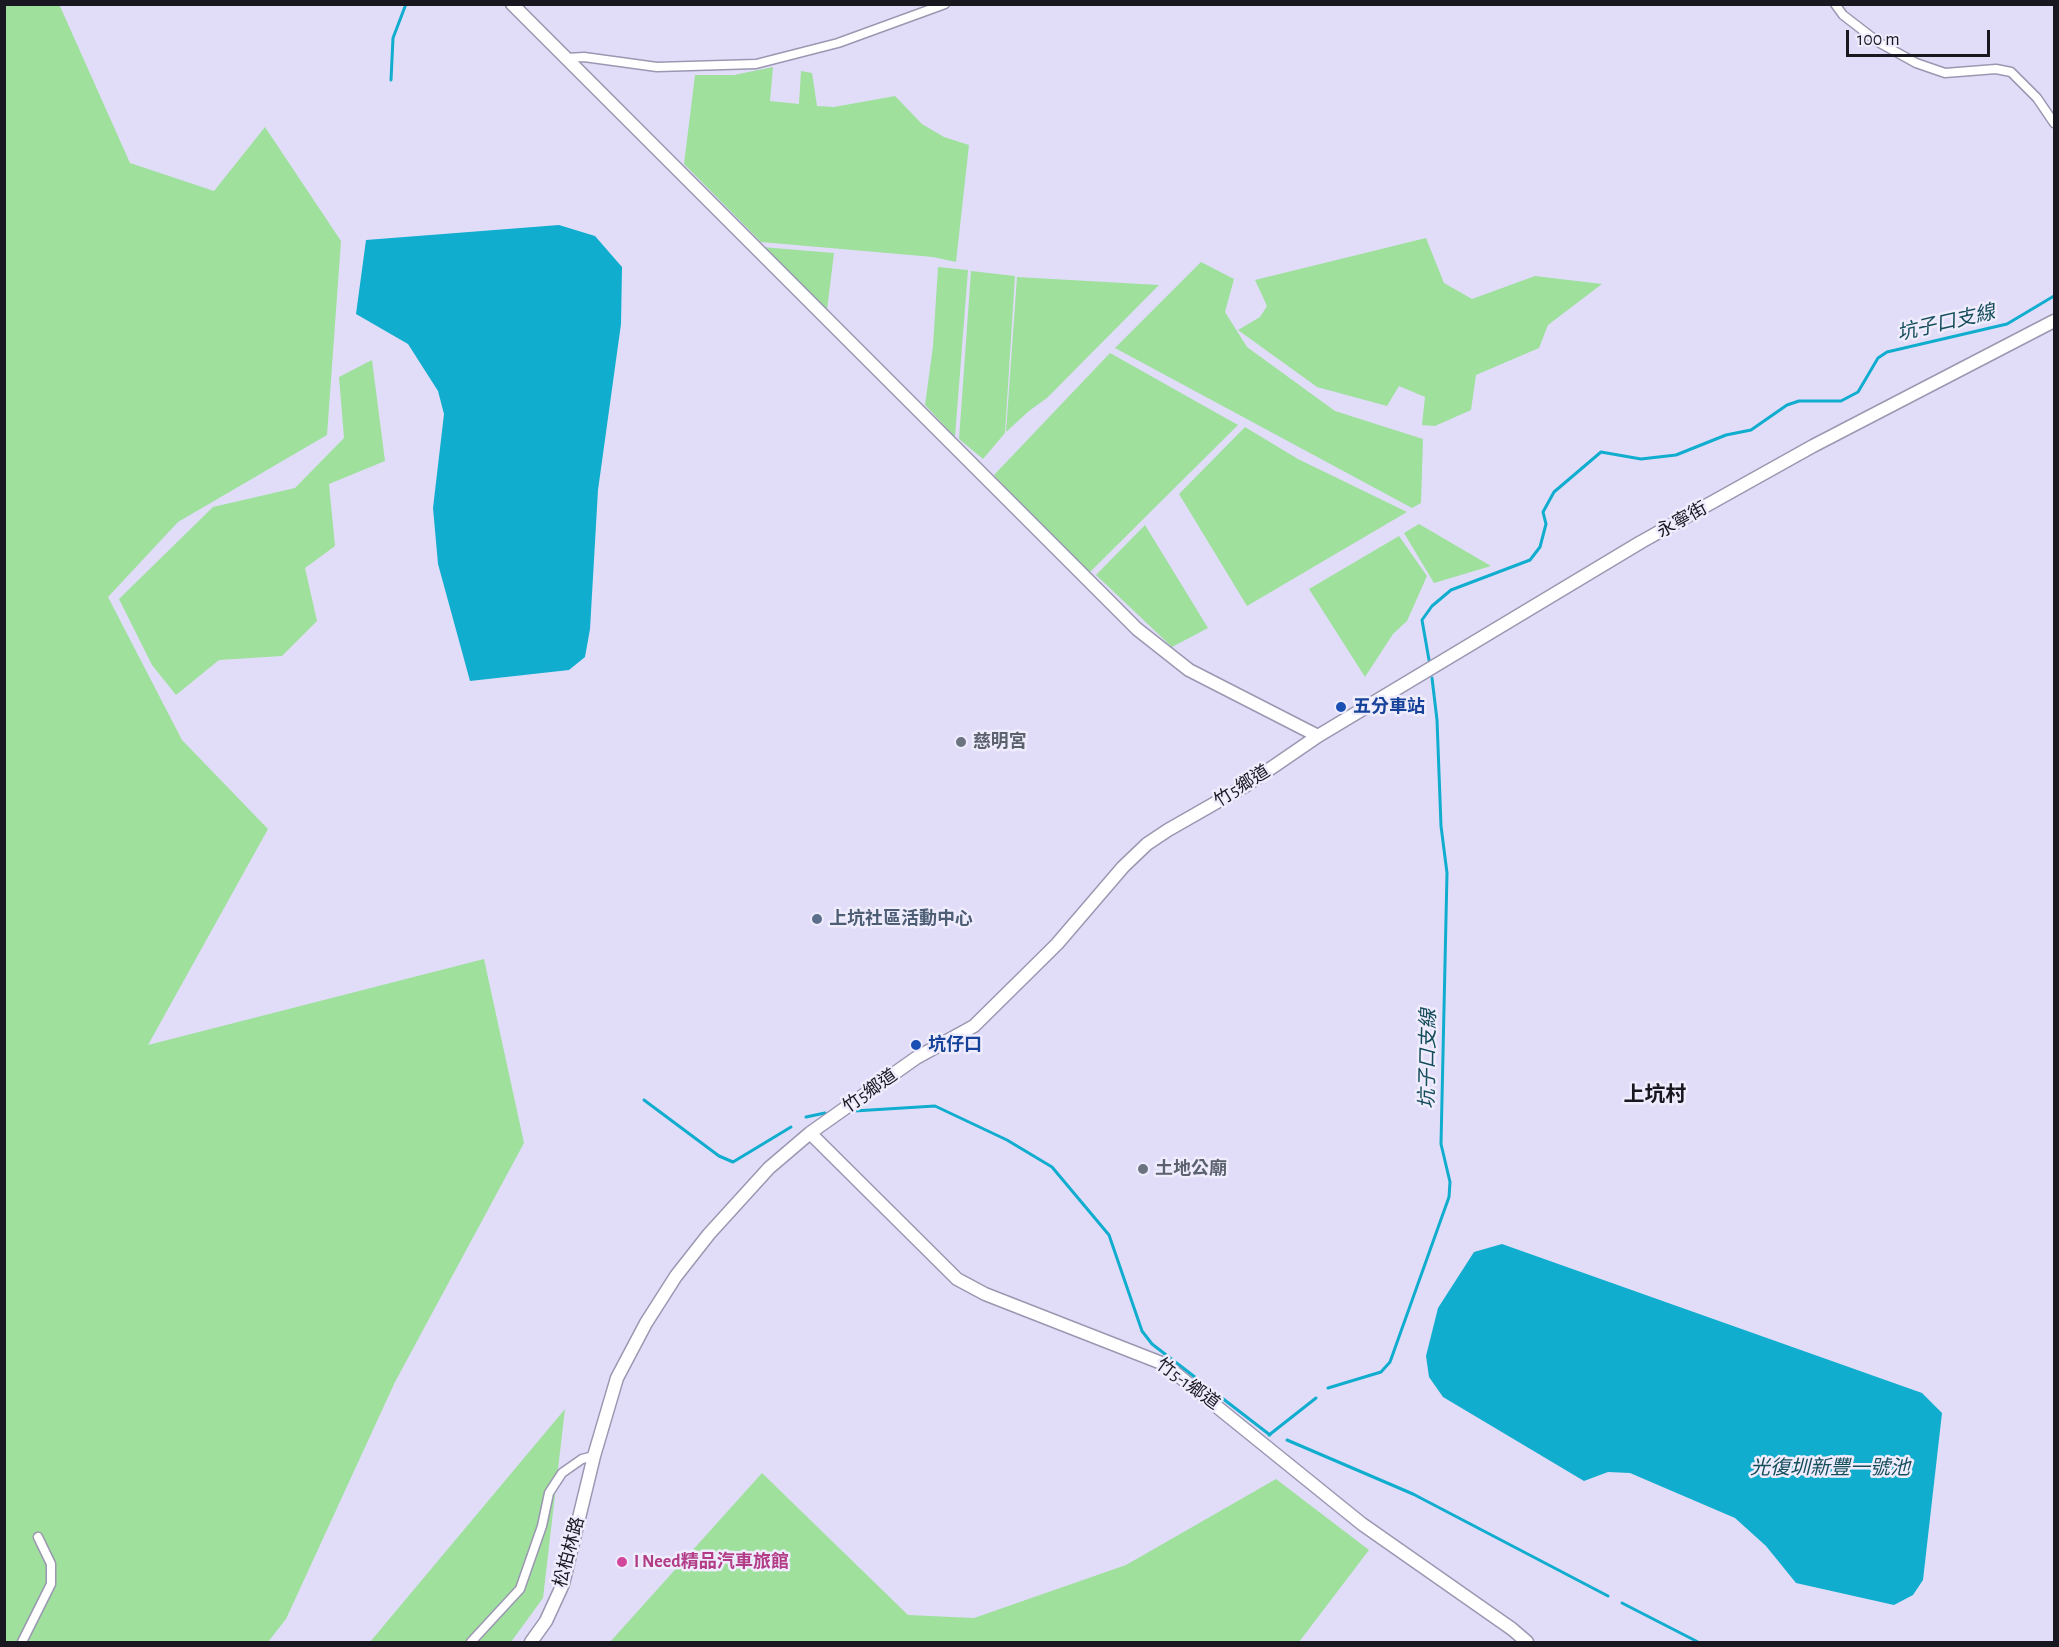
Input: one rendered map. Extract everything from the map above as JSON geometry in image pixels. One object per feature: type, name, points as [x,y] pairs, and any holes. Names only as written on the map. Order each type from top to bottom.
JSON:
[{"type":"street","points":[[512,4],[1137,629],[1189,670],[1318,736]]},
{"type":"street","points":[[566,58],[584,57],[657,67],[756,64],[838,43],[945,4]]},
{"type":"street","points":[[1835,4],[1843,15],[1878,42],[1916,63],[1945,73],[1996,69],[2011,72],[2037,98],[2055,123]]},
{"type":"street","name":"永寧街","points":[[1318,736],[1651,537],[1813,446],[2055,321]]},
{"type":"street","name":"竹5鄉道","points":[[594,1456],[617,1378],[646,1323],[676,1276],[769,1168],[810,1133],[916,1058],[974,1026],[1057,944],[1123,867],[1147,844],[1245,786],[1318,736]]},
{"type":"street","name":"竹5-1鄉道","points":[[810,1133],[957,1279],[985,1294],[1164,1364],[1362,1524],[1512,1629],[1527,1642]]},
{"type":"street","points":[[471,1642],[520,1589],[542,1526],[549,1493],[555,1483],[562,1473],[582,1459],[594,1456]]},
{"type":"street","name":"松柏林路","points":[[531,1642],[546,1621],[563,1584],[594,1456]]},
{"type":"street","points":[[22,1642],[51,1584],[51,1564],[38,1537]]},
{"type":"green space","points":[[59,4],[130,163],[214,191],[265,127],[341,241],[327,435],[178,522],[108,597],[182,740],[268,829],[148,1045],[484,959],[524,1143],[395,1382],[286,1619],[268,1642],[5,1642],[4,5]]},
{"type":"green space","points":[[773,67],[770,101],[799,104],[801,71],[812,73],[817,106],[834,107],[895,96],[922,124],[944,137],[969,145],[956,262],[933,257],[761,242],[684,164],[695,75],[734,75]]},
{"type":"green space","points":[[1426,238],[1444,283],[1472,299],[1535,276],[1602,284],[1548,325],[1539,348],[1476,375],[1471,410],[1435,426],[1422,425],[1425,397],[1399,386],[1387,406],[1317,387],[1238,330],[1260,317],[1267,306],[1255,280]]},
{"type":"green space","points":[[762,247],[834,253],[827,310]]},
{"type":"green space","points":[[1201,262],[1234,279],[1225,312],[1247,347],[1335,411],[1423,439],[1421,503],[1412,508],[1115,348]]},
{"type":"green space","points":[[938,267],[968,270],[955,437],[925,405],[933,346]]},
{"type":"green space","points":[[971,271],[1015,276],[1005,433],[983,459],[959,439]]},
{"type":"green space","points":[[1017,277],[1159,285],[1047,398],[1006,432]]},
{"type":"green space","points":[[1110,353],[1238,425],[1090,572],[1039,524],[994,475]]},
{"type":"green space","points":[[372,360],[385,461],[329,484],[335,546],[305,568],[317,621],[282,656],[219,660],[176,695],[152,665],[119,599],[213,507],[295,488],[344,438],[339,377]]},
{"type":"green space","points":[[1245,427],[1298,459],[1407,512],[1247,606],[1179,494]]},
{"type":"green space","points":[[1419,524],[1491,566],[1434,583],[1404,533]]},
{"type":"green space","points":[[1145,525],[1208,628],[1172,647],[1096,575]]},
{"type":"green space","points":[[1399,536],[1427,576],[1407,621],[1393,634],[1365,677],[1309,589]]},
{"type":"green space","points":[[565,1409],[543,1598],[511,1642],[370,1642]]},
{"type":"green space","points":[[762,1473],[908,1615],[974,1618],[1126,1565],[1276,1479],[1369,1550],[1299,1642],[610,1642]]},
{"type":"water","points":[[559,225],[595,236],[622,267],[621,324],[598,490],[590,629],[585,657],[569,670],[470,681],[438,564],[433,508],[444,414],[438,391],[408,344],[356,314],[366,240]]},
{"type":"water","name":"光復圳新豐一號池","points":[[1502,1244],[1922,1393],[1942,1413],[1923,1580],[1913,1595],[1894,1605],[1796,1583],[1766,1546],[1735,1518],[1630,1473],[1608,1472],[1584,1481],[1443,1397],[1429,1377],[1426,1356],[1438,1308],[1474,1252]]},
{"type":"waterway","points":[[391,80],[393,38],[406,4]]},
{"type":"waterway","name":"坑子口支線","points":[[1429,660],[1422,620],[1432,606],[1451,590],[1530,560],[1540,547],[1546,524],[1543,512],[1554,492],[1601,452],[1641,459],[1676,455],[1726,435],[1751,430],[1787,405],[1799,401],[1841,401],[1858,392],[1878,358],[1887,352],[2007,324],[2054,296]]},
{"type":"waterway","name":"坑子口支線","points":[[1328,1388],[1381,1372],[1390,1362],[1449,1197],[1450,1182],[1441,1144],[1447,873],[1441,826],[1437,720],[1432,678]]},
{"type":"waterway","points":[[644,1100],[719,1156],[733,1162],[791,1127]]},
{"type":"waterway","points":[[854,1111],[935,1106],[1007,1140],[1052,1167],[1109,1235],[1142,1331],[1152,1344],[1270,1435]]},
{"type":"waterway","points":[[806,1117],[825,1113]]},
{"type":"waterway","name":"坑子口支線","points":[[1269,1435],[1316,1398]]},
{"type":"waterway","points":[[1287,1440],[1413,1494],[1608,1596]]},
{"type":"waterway","points":[[1622,1603],[1698,1642]]},
{"type":"place","name":"五分車站","points":[[1341,707]]},
{"type":"place","name":"慈明宮","points":[[961,742]]},
{"type":"place","name":"上坑社區活動中心","points":[[817,919]]},
{"type":"place","name":"坑仔口","points":[[916,1045]]},
{"type":"place","name":"土地公廟","points":[[1143,1169]]},
{"type":"place","name":"I Need精品汽車旅館","points":[[622,1562]]},
{"type":"district","name":"上坑村","points":[[1655,1095]]}]
